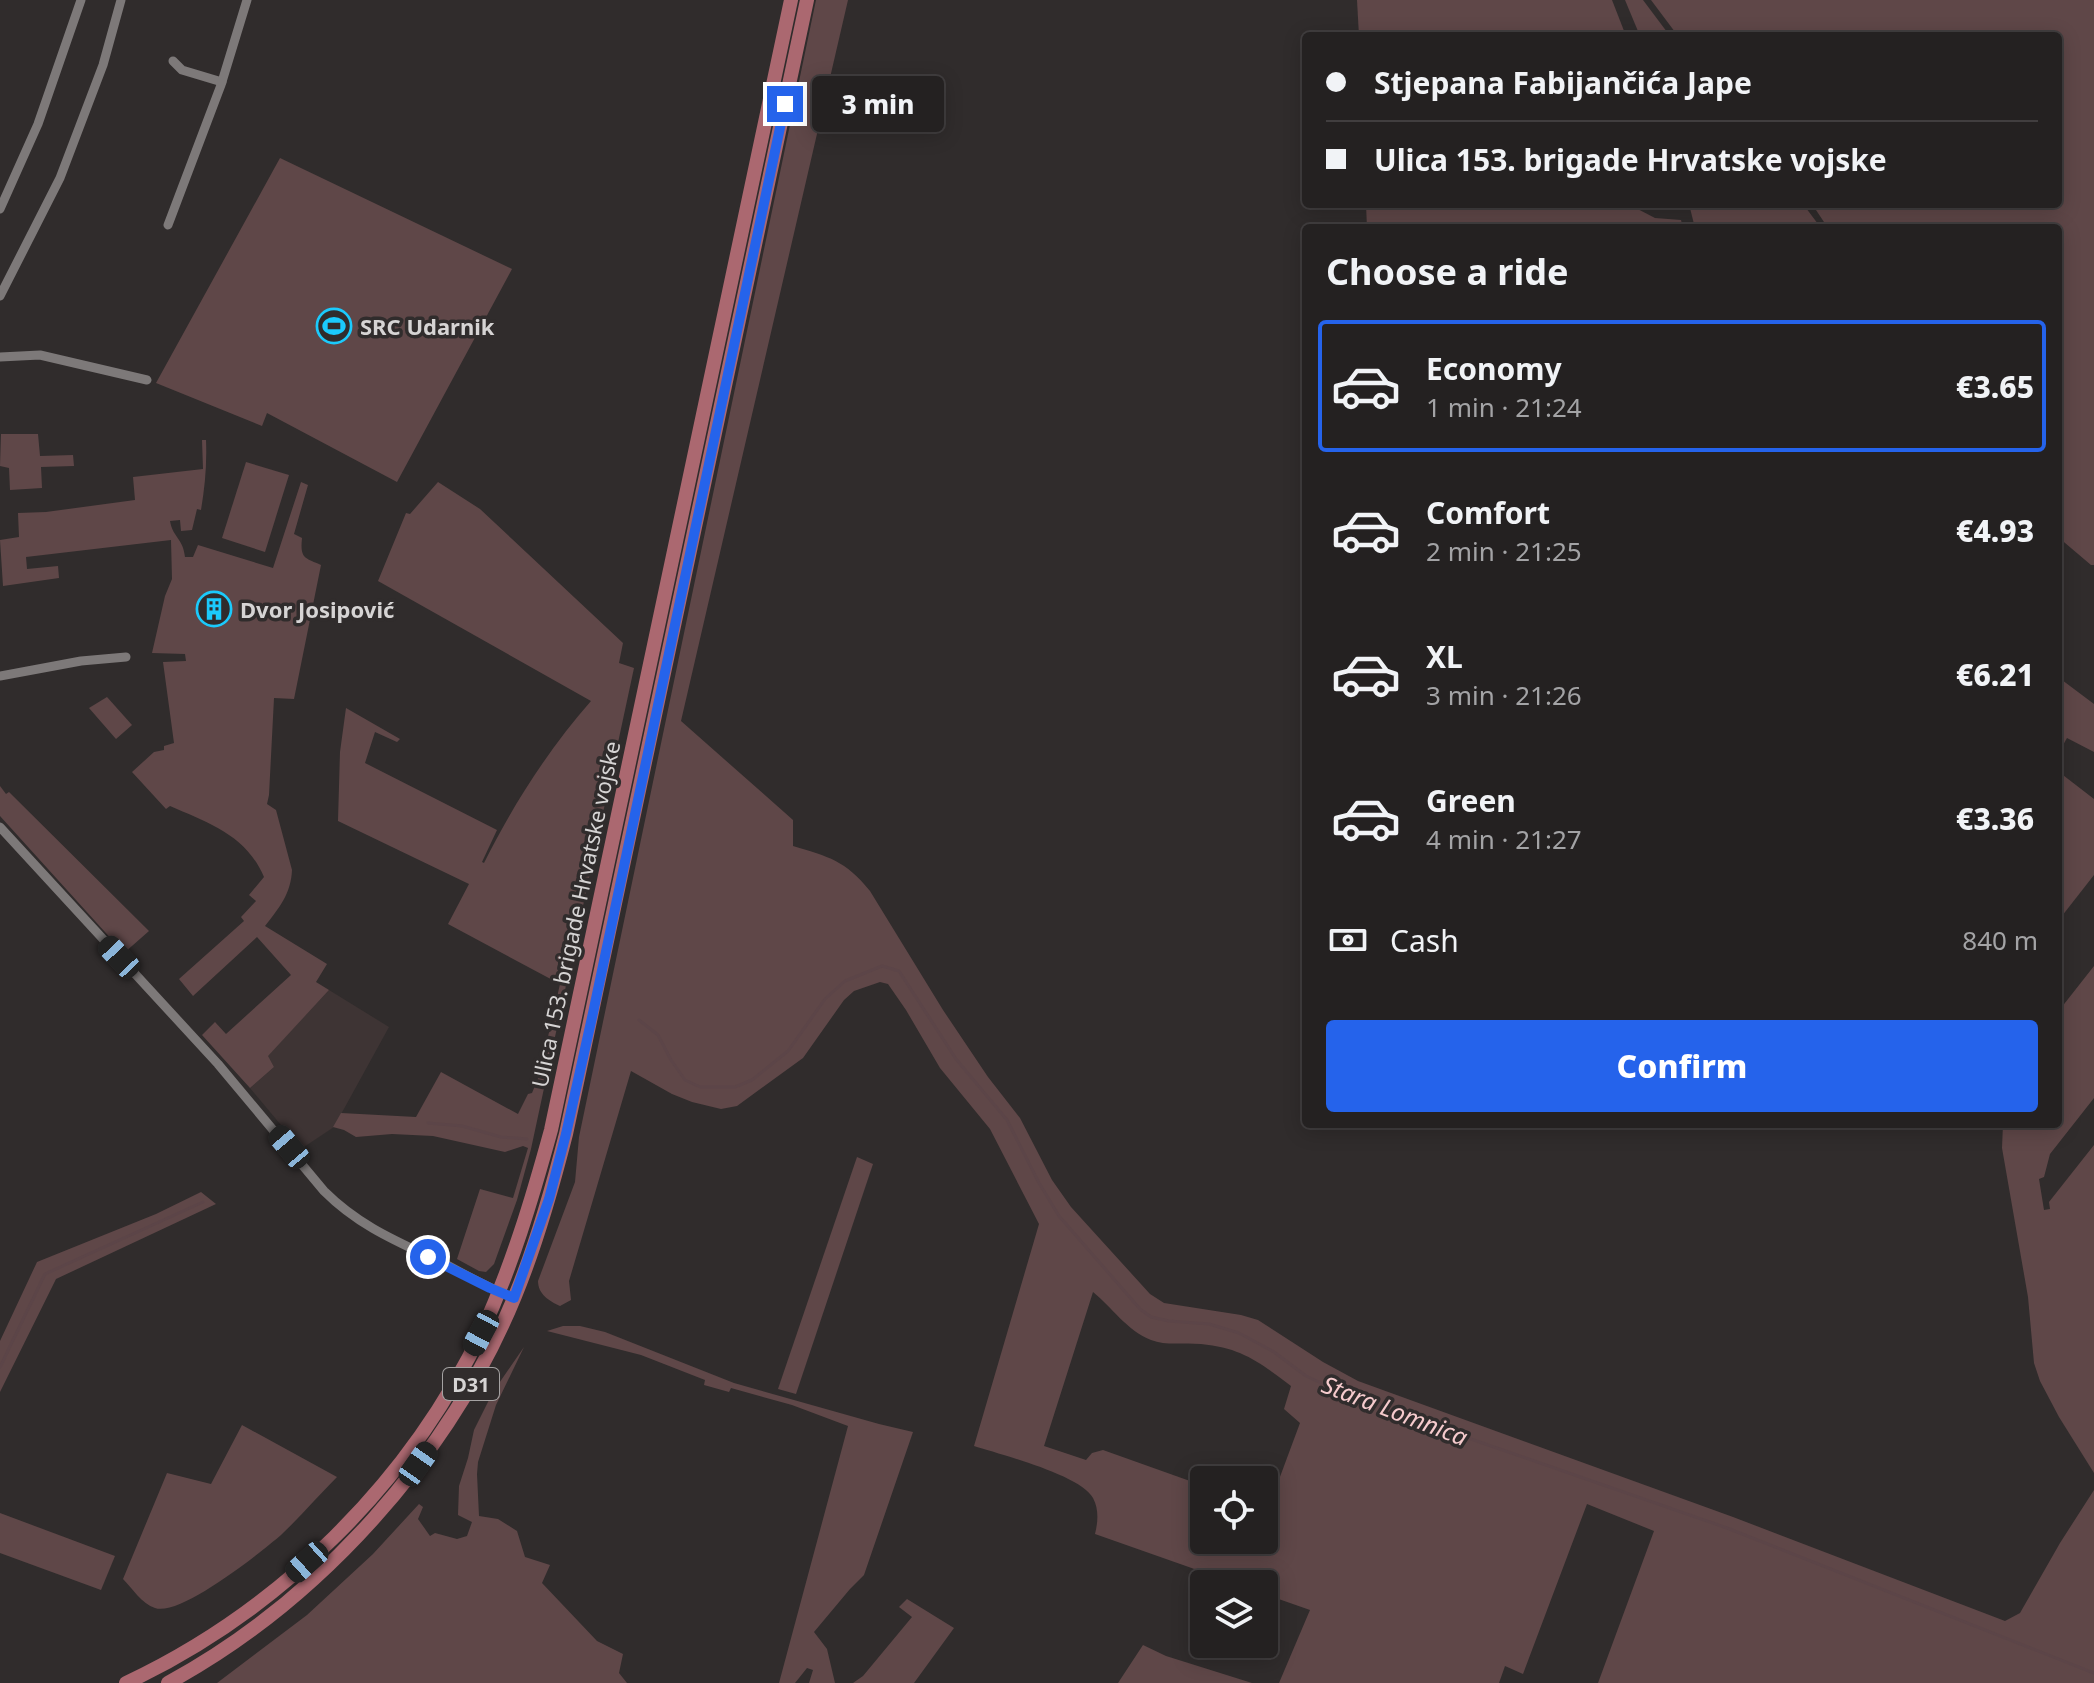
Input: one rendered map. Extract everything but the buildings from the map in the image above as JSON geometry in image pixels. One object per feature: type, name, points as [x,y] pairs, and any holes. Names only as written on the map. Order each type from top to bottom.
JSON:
[{"type":"main road","name":"Ulica 153. brigade Hrvatske vojske","points":[[126,1683],[143,1679],[261,1602],[316,1554],[360,1509],[434,1415],[481,1333],[499,1292],[517,1246],[551,1130],[791,0]]},
{"type":"main road","name":"Ulica 153. brigade Hrvatske vojske","points":[[168,1683],[214,1656],[272,1613],[372,1521],[448,1421],[488,1353],[514,1298],[549,1199],[566,1134],[807,0]]},
{"type":"street","points":[[0,209],[38,124],[81,0]]},
{"type":"street","points":[[0,296],[60,178],[103,65],[121,0]]},
{"type":"street","points":[[168,225],[222,82],[247,0]]},
{"type":"street","points":[[173,61],[182,70],[222,82]]},
{"type":"street","points":[[0,357],[40,355],[147,380]]},
{"type":"street","points":[[0,676],[81,661],[126,657]]},
{"type":"street","points":[[0,827],[218,1064],[342,1209],[390,1239],[514,1298]]},
{"type":"shaded area","points":[[816,0],[848,0],[681,721],[793,820],[793,846],[836,861],[870,891],[943,1010],[1020,1118],[1052,1180],[1071,1207],[1150,1294],[1164,1303],[1258,1320],[1358,1381],[1733,1517],[2005,1621],[2020,1613],[2094,1490],[2094,1683],[1598,1683],[1654,1531],[1587,1504],[1523,1674],[1505,1666],[1499,1683],[1279,1683],[1310,1610],[1278,1599],[1278,1570],[1197,1570],[1095,1534],[1096,1507],[1085,1489],[1038,1466],[974,1446],[1039,1224],[990,1129],[940,1068],[888,984],[880,982],[854,991],[844,1000],[803,1058],[737,1106],[721,1109],[692,1102],[631,1071],[569,1281],[571,1300],[560,1306],[542,1293],[538,1281],[575,1182],[579,1137]],"holes":[[[1093,1292],[1142,1336],[1157,1342],[1201,1344],[1239,1353],[1291,1386],[1284,1409],[1300,1423],[1278,1482],[1278,1554],[1190,1554],[1190,1481],[1103,1450],[1092,1453],[1086,1460],[1044,1446]]]},
{"type":"shaded area","points":[[1357,0],[1612,0],[1624,32],[1359,32]]},
{"type":"shaded area","points":[[1625,0],[1643,0],[1667,32],[1638,32]]},
{"type":"shaded area","points":[[1651,0],[2094,0],[2094,565],[2062,540],[2062,224],[1825,224],[1815,208],[2062,208],[2062,32],[1675,32]]},
{"type":"shaded area","name":"SRC Udarnik","points":[[280,158],[512,269],[397,482],[267,413],[262,426],[156,383]]},
{"type":"shaded area","points":[[1366,208],[1636,208],[1655,218],[1681,220],[1682,224],[1367,224]]},
{"type":"shaded area","points":[[1690,208],[1806,208],[1818,224],[1694,224]]},
{"type":"shaded area","points":[[1,434],[38,434],[40,456],[73,455],[74,466],[41,467],[42,488],[10,490],[9,468],[0,466]]},
{"type":"shaded area","points":[[202,440],[206,440],[206,458],[201,510],[197,509],[192,530],[181,531],[180,520],[170,521],[185,557],[193,557],[198,545],[273,568],[301,482],[308,485],[294,534],[302,538],[304,556],[321,565],[294,699],[274,698],[267,804],[276,810],[292,870],[287,894],[265,926],[327,964],[316,982],[329,990],[268,1056],[274,1067],[250,1088],[202,1035],[215,1022],[226,1034],[291,975],[257,937],[193,996],[179,979],[244,921],[241,917],[256,901],[249,895],[264,877],[237,841],[199,818],[170,806],[166,809],[132,772],[154,752],[174,743],[163,662],[186,661],[185,654],[152,653],[172,579],[171,540],[26,557],[27,569],[58,566],[59,578],[3,586],[0,540],[19,537],[18,513],[135,500],[133,477],[203,469]]},
{"type":"shaded area","points":[[246,462],[289,475],[265,552],[222,538]]},
{"type":"shaded area","points":[[438,482],[480,509],[623,643],[619,663],[634,668],[531,1149],[494,1264],[486,1272],[457,1259],[480,1189],[513,1198],[528,1148],[523,1146],[505,1152],[433,1136],[392,1134],[356,1137],[333,1127],[341,1113],[416,1117],[441,1072],[518,1114],[539,1076],[560,984],[448,924],[469,884],[338,821],[340,752],[346,708],[400,739],[397,742],[375,732],[365,763],[497,830],[484,863],[532,779],[591,701],[378,581],[406,513],[410,514]]},
{"type":"shaded area","points":[[2062,680],[2094,704],[2094,752],[2067,738],[2062,747]]},
{"type":"shaded area","points":[[107,697],[132,725],[116,739],[89,708]]},
{"type":"shaded area","points":[[2062,774],[2094,799],[2094,875],[2062,916]]},
{"type":"shaded area","points":[[0,786],[149,931],[124,953],[0,816]]},
{"type":"shaded area","points":[[2094,966],[2094,1098],[2050,1154],[2044,1177],[2039,1179],[2044,1210],[2050,1209],[2049,1202],[2094,1145],[2094,1473],[2059,1417],[2034,1363],[2028,1297],[2002,1148],[2003,1128],[2062,1128],[2062,1007]]},
{"type":"shaded area","points":[[329,990],[389,1027],[334,1127],[301,1149],[250,1088],[274,1067],[267,1056]]},
{"type":"shaded area","points":[[857,1157],[873,1164],[796,1394],[778,1389]]},
{"type":"shaded area","points":[[201,1192],[216,1204],[56,1279],[0,1392],[0,1341],[37,1262],[156,1214]]},
{"type":"shaded area","points":[[563,1326],[580,1326],[605,1332],[734,1383],[913,1432],[864,1575],[814,1632],[827,1649],[835,1683],[809,1683],[813,1670],[807,1668],[795,1683],[779,1683],[848,1426],[792,1405],[731,1388],[729,1392],[704,1385],[705,1380],[641,1355],[547,1331]]},
{"type":"shaded area","points":[[524,1347],[496,1405],[478,1462],[479,1516],[498,1519],[517,1531],[525,1557],[550,1565],[542,1583],[597,1641],[623,1654],[619,1673],[627,1683],[217,1683],[307,1615],[373,1554],[419,1504],[423,1507],[418,1519],[430,1536],[435,1533],[457,1539],[467,1536],[472,1522],[458,1515],[459,1486],[474,1430],[493,1392]]},
{"type":"shaded area","points":[[242,1425],[337,1477],[281,1535],[220,1582],[182,1603],[167,1608],[150,1606],[123,1579],[167,1473],[211,1484]]},
{"type":"shaded area","points":[[0,1513],[115,1556],[101,1590],[0,1553]]},
{"type":"shaded area","points":[[907,1599],[954,1628],[914,1683],[853,1683],[863,1676],[912,1617],[899,1607]]},
{"type":"shaded area","points":[[1143,1645],[1166,1656],[1252,1683],[1118,1683]]},
{"type":"waterway","name":"Stara Lomnica","points":[[639,1020],[658,1035],[685,1080],[700,1087],[735,1087],[752,1080],[788,1051],[825,999],[845,981],[882,966],[899,971],[956,1059],[1007,1120],[1059,1216],[1140,1309],[1151,1317],[1209,1324],[1239,1333],[1274,1352],[1306,1376],[1356,1399],[1727,1528],[2094,1673]]},
{"type":"waterway","points":[[428,1123],[462,1126],[501,1137],[527,1139]]},
{"type":"waterway","points":[[0,1367],[45,1274],[203,1202]]},
{"type":"place","name":"SRC Udarnik","points":[[334,326]]},
{"type":"place","name":"Dvor Josipović","points":[[214,609]]},
{"type":"route","points":[[428,1257],[514,1298],[549,1199],[593,1013],[785,104]]}]
